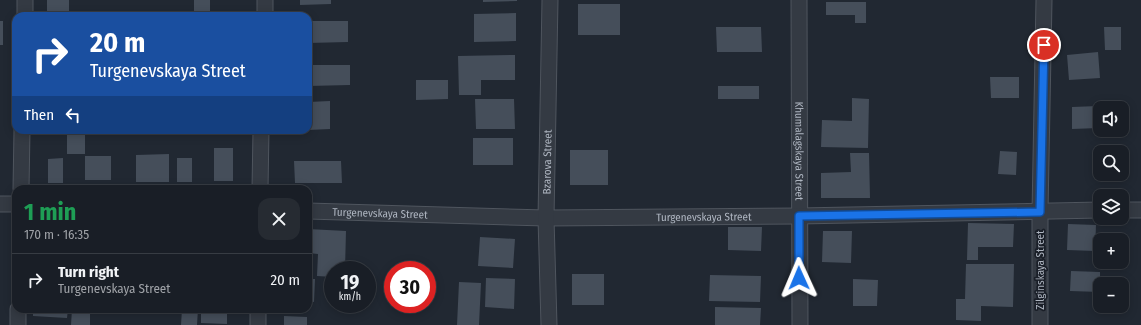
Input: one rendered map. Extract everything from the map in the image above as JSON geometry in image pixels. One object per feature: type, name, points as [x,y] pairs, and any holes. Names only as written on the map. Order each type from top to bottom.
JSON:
[{"type":"street","points":[[25,0],[25,12]]},
{"type":"street","points":[[265,0],[265,12]]},
{"type":"street","name":"Bzarova Street","points":[[549,325],[546,218],[550,0]]},
{"type":"street","name":"Khumalagskaya Street","points":[[799,0],[800,325]]},
{"type":"street","name":"Zilginskaya Street","points":[[1040,325],[1040,212],[1044,0]]},
{"type":"street","points":[[21,185],[22,134]]},
{"type":"street","points":[[260,185],[262,134]]},
{"type":"street","points":[[0,204],[12,204]]},
{"type":"street","name":"Turgenevskaya Street","points":[[312,211],[546,218],[799,216],[1093,210]]},
{"type":"street","points":[[1129,210],[1141,210]]},
{"type":"street","points":[[18,313],[18,325]]},
{"type":"street","points":[[258,313],[258,325]]},
{"type":"building","points":[[47,0],[69,0],[69,12],[47,12]]},
{"type":"building","points":[[194,0],[210,0],[210,12],[194,12]]},
{"type":"building","points":[[300,0],[331,0],[331,4],[300,5]]},
{"type":"building","points":[[483,0],[517,0],[517,1],[483,2]]},
{"type":"building","points":[[826,2],[866,2],[866,23],[855,23],[855,15],[826,15]]},
{"type":"building","points":[[578,4],[620,4],[620,35],[578,35]]},
{"type":"building","points":[[516,13],[516,41],[474,42],[474,14]]},
{"type":"building","points":[[0,21],[3,21],[3,45],[0,45]]},
{"type":"building","points":[[312,21],[348,21],[348,42],[312,43]]},
{"type":"building","points":[[716,27],[761,27],[762,52],[717,52]]},
{"type":"building","points":[[1104,27],[1121,27],[1121,50],[1105,50]]},
{"type":"building","points":[[1098,52],[1100,78],[1069,80],[1067,55]]},
{"type":"building","points":[[515,55],[515,80],[481,80],[481,95],[459,95],[458,56]]},
{"type":"building","points":[[312,65],[350,65],[350,85],[312,86]]},
{"type":"building","points":[[990,77],[1019,77],[1019,98],[991,98]]},
{"type":"building","points":[[416,80],[448,80],[448,99],[416,100]]},
{"type":"building","points":[[718,86],[759,86],[759,99],[718,99]]},
{"type":"building","points":[[852,98],[869,99],[868,148],[821,147],[822,120],[852,121]]},
{"type":"building","points":[[475,99],[514,99],[515,129],[476,129]]},
{"type":"building","points":[[330,101],[330,129],[312,130],[312,102]]},
{"type":"building","points":[[1093,106],[1093,128],[1072,129],[1072,107]]},
{"type":"building","points":[[67,134],[85,134],[85,154],[67,154]]},
{"type":"building","points":[[473,138],[513,138],[513,165],[473,165]]},
{"type":"building","points":[[214,148],[233,148],[233,181],[214,181]]},
{"type":"building","points":[[570,150],[608,150],[608,185],[570,185]]},
{"type":"building","points":[[1000,151],[1017,152],[1016,175],[998,174]]},
{"type":"building","points":[[850,153],[869,153],[870,198],[821,198],[821,173],[851,172]]},
{"type":"building","points":[[169,154],[169,182],[136,182],[136,155]]},
{"type":"building","points":[[85,156],[111,156],[111,180],[85,180]]},
{"type":"building","points":[[63,158],[63,183],[48,183],[48,159]]},
{"type":"building","points":[[177,158],[192,158],[192,182],[177,182]]},
{"type":"building","points":[[294,161],[341,161],[342,183],[295,183]]},
{"type":"building","points":[[968,223],[1014,224],[1013,247],[978,247],[978,260],[967,260]]},
{"type":"building","points":[[1068,224],[1096,225],[1096,233],[1093,233],[1093,251],[1067,250]]},
{"type":"building","points":[[728,227],[762,227],[761,251],[728,250]]},
{"type":"building","points":[[312,229],[346,231],[345,261],[324,261],[324,276],[317,276],[318,254],[312,253]]},
{"type":"building","points":[[823,231],[852,231],[851,263],[822,262]]},
{"type":"building","points":[[480,237],[515,239],[513,268],[478,266]]},
{"type":"building","points":[[966,264],[1014,264],[1013,307],[981,306],[981,321],[956,320],[956,299],[965,299]]},
{"type":"building","points":[[1071,271],[1100,272],[1100,277],[1093,277],[1093,292],[1070,291]]},
{"type":"building","points":[[572,274],[604,274],[604,305],[572,305]]},
{"type":"building","points":[[710,275],[761,276],[760,302],[709,301]]},
{"type":"building","points":[[486,278],[515,279],[514,309],[485,307]]},
{"type":"building","points":[[312,279],[315,279],[314,302],[312,302]]},
{"type":"building","points":[[853,279],[878,280],[877,306],[853,306]]},
{"type":"building","points":[[459,282],[481,283],[479,325],[457,325]]},
{"type":"building","points":[[715,307],[761,308],[760,325],[715,325]]},
{"type":"building","points":[[33,313],[68,313],[67,318],[33,316]]},
{"type":"building","points":[[72,313],[90,313],[90,325],[71,325]]},
{"type":"building","points":[[182,313],[198,313],[197,325],[181,325]]},
{"type":"building","points":[[201,313],[227,313],[227,324],[201,323]]},
{"type":"building","points":[[284,316],[307,317],[307,325],[284,325]]},
{"type":"route","points":[[799,278],[799,216],[1040,212],[1044,45]]}]
